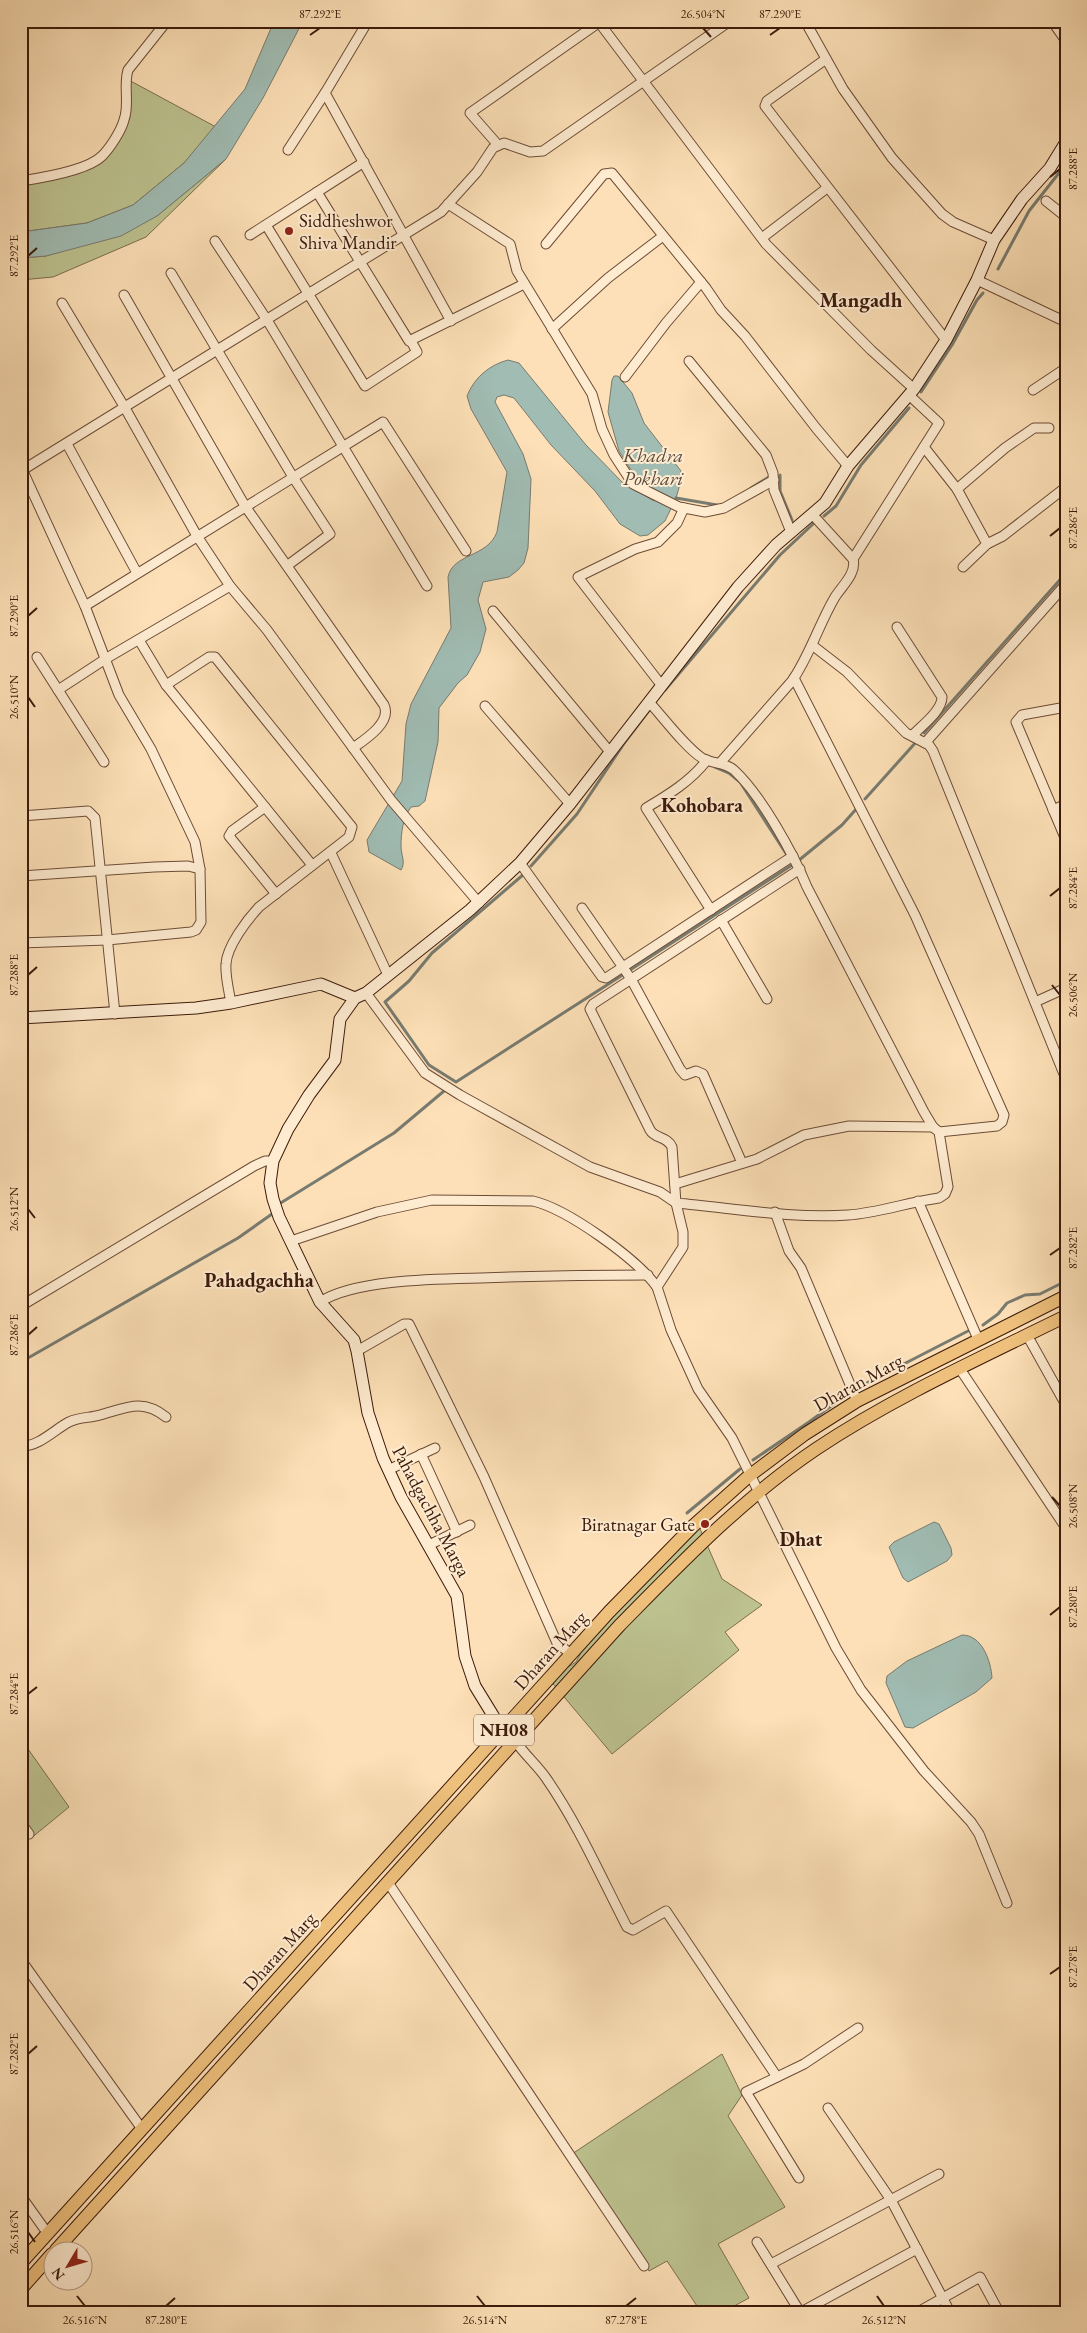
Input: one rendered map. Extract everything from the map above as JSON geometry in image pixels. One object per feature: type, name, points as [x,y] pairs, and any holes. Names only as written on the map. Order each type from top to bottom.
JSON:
[{"type":"main road","name":"Dharan Marg","points":[[21,2263],[609,1612],[693,1526],[749,1476],[805,1434],[857,1401],[1066,1296]]},
{"type":"main road","name":"Dharan Marg","points":[[65,2240],[389,1884],[619,1626],[703,1541],[758,1492],[814,1450],[866,1417],[1066,1316]]},
{"type":"main road","points":[[21,2289],[42,2265]]},
{"type":"street","points":[[21,181],[88,165],[102,157],[125,120],[127,101],[125,78],[128,70],[167,21]]},
{"type":"street","points":[[288,150],[368,21]]},
{"type":"street","points":[[21,943],[107,940],[196,930],[201,922],[200,869],[195,842],[183,813],[151,749],[119,695],[107,658],[85,606],[22,469],[67,444],[405,236],[440,212],[448,204],[477,172],[493,148],[504,143],[530,152],[543,151],[730,21]]},
{"type":"street","points":[[805,21],[843,89],[892,158],[942,214],[953,222],[994,240]]},
{"type":"street","points":[[1052,21],[1066,41]]},
{"type":"street","points":[[498,145],[470,113],[600,22],[762,238],[912,392],[939,423],[853,559],[853,570],[834,599],[794,678],[720,763]]},
{"type":"street","points":[[826,58],[765,105],[827,188],[946,340]]},
{"type":"street","points":[[325,93],[451,321]]},
{"type":"street","points":[[21,1018],[115,1014],[231,1003],[321,984],[355,998],[366,993],[478,903],[520,863],[570,804],[738,587],[776,545],[825,503],[848,466],[912,392],[946,340],[977,280],[994,240],[1022,199],[1050,168],[1066,142]]},
{"type":"street","points":[[250,235],[364,162]]},
{"type":"street","points":[[546,244],[607,172],[612,173],[848,466]]},
{"type":"street","points":[[762,238],[827,188]]},
{"type":"street","points":[[266,225],[310,293],[365,386],[417,352],[317,192]]},
{"type":"street","points":[[1046,201],[1066,217]]},
{"type":"street","points":[[448,204],[510,244],[517,271],[592,394],[602,429],[623,470],[638,488],[681,508],[705,512],[724,508],[774,480]]},
{"type":"street","points":[[552,329],[608,278],[663,236]]},
{"type":"street","points":[[215,241],[267,320],[426,586]]},
{"type":"street","points":[[171,273],[216,351],[330,534],[288,565]]},
{"type":"street","points":[[977,280],[1066,322]]},
{"type":"street","points":[[625,377],[666,322],[701,282]]},
{"type":"street","points":[[411,341],[524,284]]},
{"type":"street","points":[[124,295],[245,506],[288,565],[388,712],[386,717],[368,737],[354,748]]},
{"type":"street","points":[[62,303],[125,408],[197,536],[230,586],[267,630],[391,800],[478,903]]},
{"type":"street","points":[[689,361],[766,455],[771,465],[774,490],[791,532]]},
{"type":"street","points":[[1033,390],[1066,368]]},
{"type":"street","points":[[85,606],[383,422],[466,551]]},
{"type":"street","points":[[957,488],[1034,428],[1049,428]]},
{"type":"street","points":[[67,444],[137,573]]},
{"type":"street","points":[[924,447],[957,488],[987,544]]},
{"type":"street","points":[[963,567],[987,544],[1003,536],[1066,486]]},
{"type":"street","points":[[662,686],[578,577],[635,549],[658,542],[677,523],[681,508]]},
{"type":"street","points":[[812,514],[853,559]]},
{"type":"street","points":[[926,743],[1066,584]]},
{"type":"street","points":[[58,690],[107,658],[230,586]]},
{"type":"street","points":[[493,612],[610,752]]},
{"type":"street","points":[[896,627],[942,697],[942,702],[936,711],[912,736]]},
{"type":"street","points":[[139,640],[166,685],[312,865]]},
{"type":"street","points":[[812,645],[847,672],[906,732],[926,743],[933,751],[1066,1079]]},
{"type":"street","points":[[166,685],[209,656],[215,657],[352,827],[349,837],[276,894],[250,917],[228,956],[226,964],[231,1003]]},
{"type":"street","points":[[37,657],[104,762]]},
{"type":"street","points":[[675,1184],[757,1159],[804,1135],[840,1128],[936,1130],[997,1126],[1002,1122],[1004,1115],[915,915],[794,678]]},
{"type":"street","points":[[366,993],[425,1073],[460,1095],[590,1167],[660,1192],[676,1203],[775,1212],[847,1215],[868,1213],[939,1198],[945,1194],[948,1187],[936,1130],[793,856],[743,779],[732,768],[707,760],[694,751],[649,702]]},
{"type":"street","points":[[485,706],[570,804]]},
{"type":"street","points":[[1066,707],[1022,715],[1016,722],[1066,840]]},
{"type":"street","points":[[707,760],[700,769],[673,792],[646,808],[711,910]]},
{"type":"street","points":[[1053,810],[1066,804]]},
{"type":"street","points":[[265,807],[232,831],[229,836],[276,894]]},
{"type":"street","points":[[21,816],[88,811],[95,818],[115,1014]]},
{"type":"street","points":[[331,852],[388,975]]},
{"type":"street","points":[[520,863],[602,977],[606,978],[793,856]]},
{"type":"street","points":[[21,876],[188,866],[200,869]]},
{"type":"street","points":[[657,1287],[683,1247],[683,1232],[676,1203],[670,1142],[655,1136],[650,1130],[590,1009],[593,1004],[800,869]]},
{"type":"street","points":[[582,908],[631,979],[680,1070],[685,1075],[698,1070],[703,1074],[742,1163]]},
{"type":"street","points":[[721,920],[767,999]]},
{"type":"street","points":[[1035,1002],[1066,988]]},
{"type":"street","name":"Pahadgachha Marga","points":[[355,998],[340,1019],[335,1060],[308,1095],[288,1129],[273,1161],[270,1183],[273,1199],[320,1302],[354,1340],[368,1414],[388,1470],[457,1596],[465,1656],[475,1686],[500,1726],[506,1728]]},
{"type":"street","points":[[21,1306],[254,1166],[265,1161],[273,1161]]},
{"type":"street","points":[[291,1241],[377,1212],[432,1200],[533,1201],[548,1204],[634,1261],[657,1287],[671,1330],[698,1389],[732,1438],[749,1476],[836,1648],[860,1690],[924,1772],[971,1822],[979,1834],[1007,1903]]},
{"type":"street","points":[[918,1201],[978,1339]]},
{"type":"street","points":[[775,1212],[789,1251],[802,1268],[857,1401]]},
{"type":"street","points":[[320,1302],[331,1294],[418,1280],[648,1275]]},
{"type":"street","points":[[357,1351],[404,1324],[410,1324],[484,1477],[557,1643],[571,1654]]},
{"type":"street","points":[[1027,1335],[1066,1405]]},
{"type":"street","points":[[960,1369],[1066,1528]]},
{"type":"street","points":[[21,1446],[38,1441],[70,1421],[99,1416],[128,1406],[141,1406],[158,1411],[166,1417]]},
{"type":"street","points":[[388,1470],[435,1448]]},
{"type":"street","points":[[421,1454],[457,1532]]},
{"type":"street","points":[[429,1546],[470,1525]]},
{"type":"street","points":[[516,1742],[522,1751],[535,1763],[550,1784],[627,1927],[633,1930],[666,1911],[777,2077]]},
{"type":"street","points":[[21,1823],[29,1834]]},
{"type":"street","points":[[389,1884],[644,2266]]},
{"type":"street","points":[[21,1960],[142,2129]]},
{"type":"street","points":[[799,2178],[746,2092],[804,2064],[858,2028]]},
{"type":"street","points":[[828,2108],[891,2200],[950,2312]]},
{"type":"street","points":[[771,2264],[939,2174]]},
{"type":"street","points":[[21,2196],[48,2234]]},
{"type":"street","points":[[757,2242],[800,2312],[917,2249]]},
{"type":"street","points":[[918,2312],[980,2277],[999,2312]]},
{"type":"green space","points":[[125,78],[216,127],[184,163],[133,205],[87,223],[21,232],[21,181],[102,157],[125,120]]},
{"type":"green space","points":[[226,159],[146,237],[53,277],[21,280],[21,258],[46,256],[157,216]]},
{"type":"green space","points":[[697,1522],[722,1579],[762,1605],[725,1632],[739,1650],[612,1754],[549,1679],[576,1662],[594,1628]]},
{"type":"green space","points":[[21,1739],[69,1807],[30,1839],[21,1825]]},
{"type":"green space","points":[[722,2054],[742,2095],[728,2116],[785,2207],[718,2244],[749,2298],[723,2312],[701,2312],[667,2261],[649,2271],[572,2154]]},
{"type":"water","points":[[274,21],[303,21],[263,98],[226,159],[157,216],[121,236],[46,256],[21,258],[21,232],[87,223],[133,205],[184,163],[245,89]]},
{"type":"water","name":"Khadra Pokhari","points":[[508,360],[519,363],[586,445],[622,482],[654,501],[661,497],[637,479],[619,451],[608,412],[612,380],[614,376],[618,376],[632,393],[644,423],[681,471],[681,481],[676,498],[665,521],[648,535],[640,536],[620,524],[595,491],[551,445],[514,398],[504,395],[497,397],[495,402],[523,454],[531,479],[528,548],[524,563],[509,577],[483,582],[478,600],[486,629],[480,652],[467,675],[458,683],[439,708],[438,742],[425,801],[419,806],[411,807],[403,825],[401,846],[403,864],[401,870],[369,852],[367,840],[402,781],[406,724],[411,704],[451,628],[448,577],[451,569],[463,559],[486,547],[497,532],[507,472],[471,409],[467,396],[474,383],[483,373],[495,365]]},
{"type":"water","points":[[934,1522],[939,1524],[951,1548],[952,1555],[947,1561],[908,1582],[903,1578],[889,1547],[894,1542]]},
{"type":"water","points":[[962,1635],[975,1639],[980,1644],[990,1664],[992,1678],[976,1692],[913,1728],[905,1727],[886,1683],[887,1676],[907,1661]]},
{"type":"waterway","points":[[998,269],[1029,211],[1066,164]]},
{"type":"waterway","points":[[921,392],[983,293]]},
{"type":"waterway","points":[[824,516],[836,506],[861,465],[909,408]]},
{"type":"waterway","points":[[780,475],[780,491],[792,520]]},
{"type":"waterway","points":[[751,488],[769,477]]},
{"type":"waterway","points":[[676,498],[717,505]]},
{"type":"waterway","points":[[665,690],[780,555],[813,524]]},
{"type":"waterway","points":[[924,733],[1066,573]]},
{"type":"waterway","points":[[531,866],[577,814],[625,742],[650,709]]},
{"type":"waterway","points":[[865,799],[917,741]]},
{"type":"waterway","points":[[715,767],[729,773],[740,782],[787,855]]},
{"type":"waterway","points":[[798,861],[842,825],[858,807]]},
{"type":"waterway","points":[[630,970],[792,865]]},
{"type":"waterway","points":[[524,874],[432,953],[409,981],[385,1002],[429,1065],[456,1082],[624,974]]},
{"type":"waterway","points":[[279,1204],[394,1133],[444,1091]]},
{"type":"waterway","points":[[21,1362],[238,1238],[272,1214]]},
{"type":"waterway","points":[[983,1325],[998,1314],[1007,1303],[1025,1295],[1040,1294],[1066,1281]]},
{"type":"waterway","points":[[859,1387],[968,1331]]},
{"type":"waterway","points":[[753,1460],[849,1393]]},
{"type":"waterway","points":[[687,1513],[740,1469]]},
{"type":"place","name":"Siddheshwor Shiva Mandir","points":[[289,231]]},
{"type":"place","name":"Biratnagar Gate","points":[[705,1524]]},
{"type":"district","name":"Mangadh","points":[[861,300]]},
{"type":"district","name":"Kohobara","points":[[702,805]]},
{"type":"district","name":"Pahadgachha","points":[[259,1280]]},
{"type":"district","name":"Dhat","points":[[801,1539]]}]
